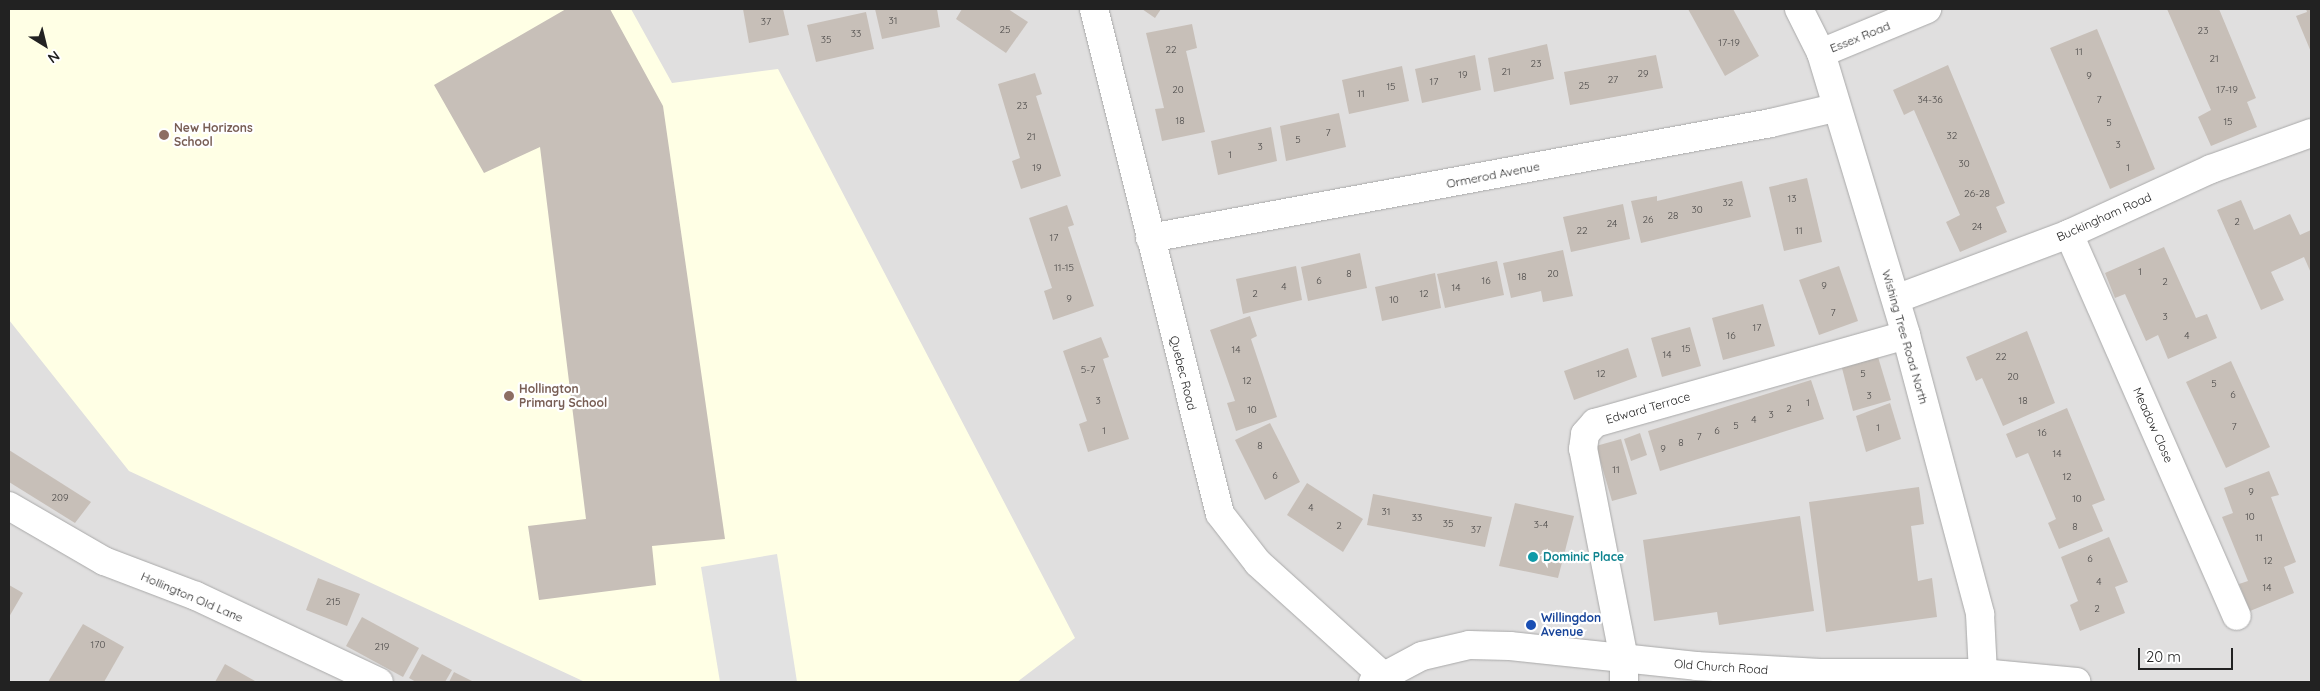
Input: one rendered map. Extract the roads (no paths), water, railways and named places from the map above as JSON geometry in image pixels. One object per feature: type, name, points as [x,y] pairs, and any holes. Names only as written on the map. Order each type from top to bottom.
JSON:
[{"type":"street","name":"Quebec Road","points":[[1094,9],[1220,514],[1258,563],[1378,679]]},
{"type":"street","name":"Wishing Tree Road North","points":[[1799,9],[1821,53],[1835,108],[1906,335],[1980,614],[1983,673]]},
{"type":"street","name":"Essex Road","points":[[1821,53],[1927,9]]},
{"type":"street","name":"Ormerod Avenue","points":[[1150,238],[1771,123],[1835,108]]},
{"type":"street","name":"Buckingham Road","points":[[1896,299],[2069,234],[2211,168],[2311,133]]},
{"type":"street","name":"Meadow Close","points":[[2069,234],[2237,616]]},
{"type":"street","name":"Edward Terrace","points":[[1624,670],[1583,449],[1585,434],[1596,423],[1906,335]]},
{"type":"street","name":"Hollington Old Lane","points":[[9,506],[104,561],[196,596],[379,682]]},
{"type":"street","name":"Old Church Road","points":[[1378,679],[1422,656],[1469,645],[1510,646],[1624,670],[1983,673],[2077,682]]},
{"type":"place","name":"New Horizons School","points":[[164,135]]},
{"type":"place","name":"Hollington Primary School","points":[[509,396]]},
{"type":"place","name":"Dominic Place","points":[[1533,557]]},
{"type":"place","name":"Willingdon Avenue","points":[[1531,625]]}]
